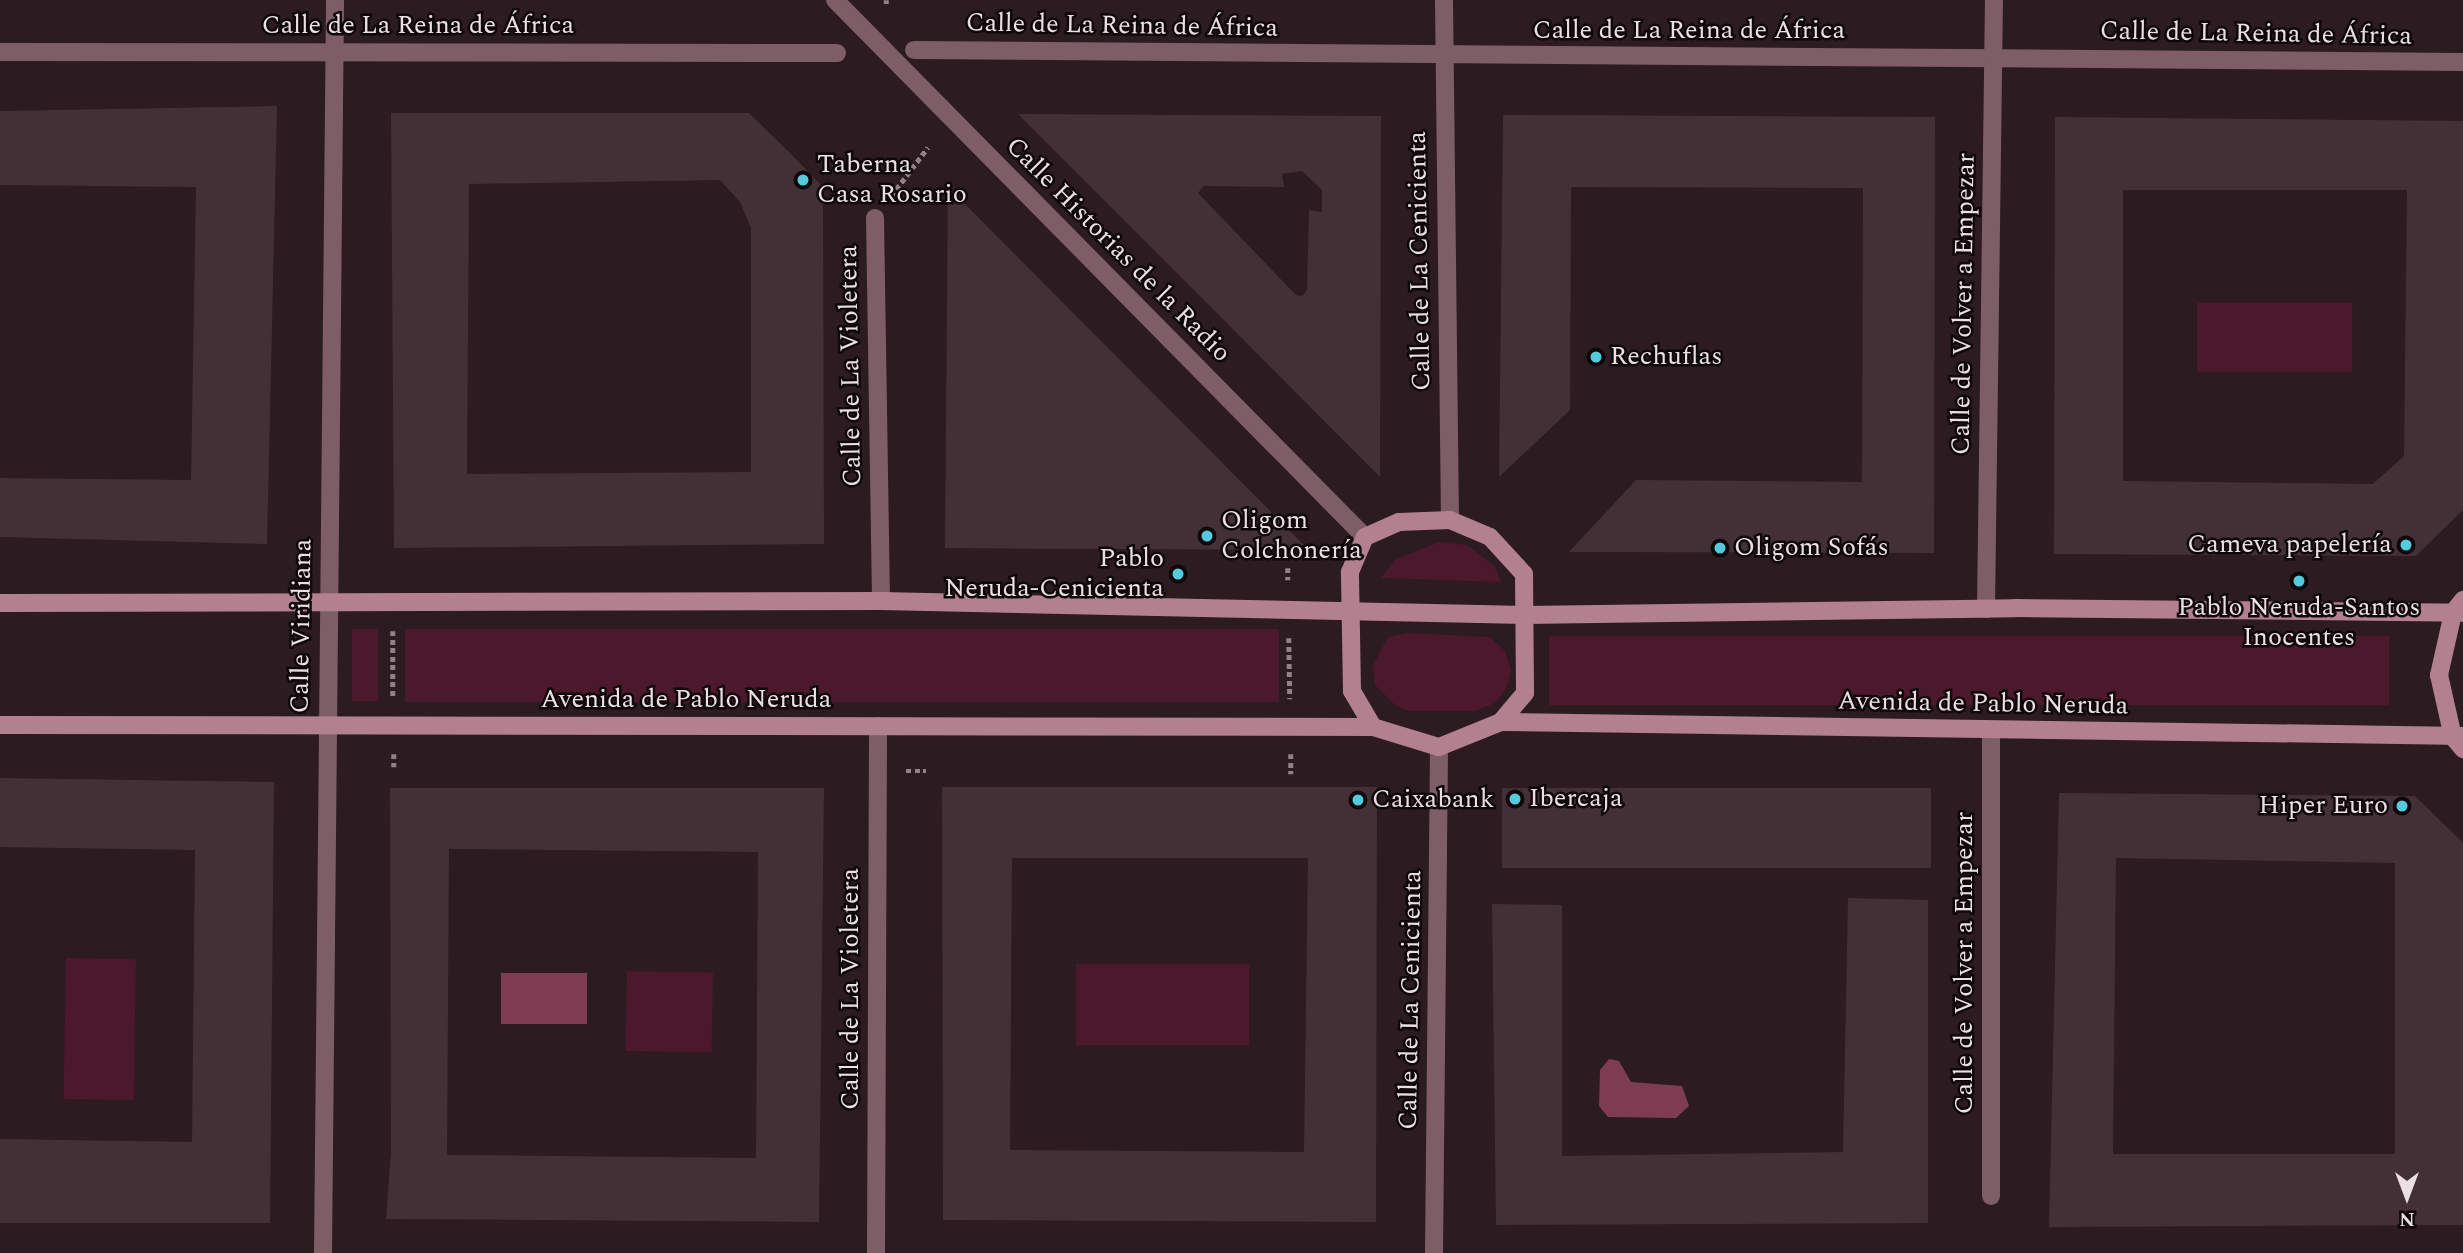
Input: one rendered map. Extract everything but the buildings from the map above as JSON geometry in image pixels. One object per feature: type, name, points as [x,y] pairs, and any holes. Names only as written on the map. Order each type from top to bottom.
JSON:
[{"type":"main road","name":"Avenida de Pablo Neruda","points":[[1365,537],[1399,522],[1450,520],[1490,537],[1524,574],[1525,693],[1501,722]]},
{"type":"main road","points":[[1365,537],[1350,572],[1352,691],[1373,727]]},
{"type":"main road","points":[[0,603],[881,601],[1525,615],[1986,609],[2460,609],[2439,675],[2460,741]]},
{"type":"main road","name":"Avenida de Pablo Neruda","points":[[0,725],[326,729],[1373,727],[1439,747],[1501,722],[2460,741]]},
{"type":"street","name":"Calle Viridiana","points":[[323,1253],[335,0]]},
{"type":"street","name":"Calle Historias de la Radio","points":[[835,0],[1365,537]]},
{"type":"street","name":"Calle de La Cenicienta","points":[[1444,0],[1450,520]]},
{"type":"street","name":"Calle de Volver a Empezar","points":[[1986,609],[1994,0]]},
{"type":"street","name":"Calle de La Reina de África","points":[[914,50],[2463,62]]},
{"type":"street","name":"Calle de La Reina de África","points":[[0,52],[836,53]]},
{"type":"street","name":"Calle de La Violetera","points":[[875,218],[881,601]]},
{"type":"street","name":"Calle de La Violetera","points":[[876,1253],[878,726]]},
{"type":"street","name":"Calle de Volver a Empezar","points":[[1991,730],[1991,1196]]},
{"type":"street","name":"Calle de La Cenicienta","points":[[1434,1253],[1439,747]]},
{"type":"path","name":"Calle de La Violetera","points":[[875,218],[928,147]]},
{"type":"path","points":[[393,620],[394,710]]},
{"type":"path","points":[[1289,627],[1290,708]]},
{"type":"shaded area","points":[[2197,303],[2352,303],[2352,372],[2197,372]]},
{"type":"shaded area","points":[[1439,542],[1467,545],[1495,566],[1501,582],[1381,578],[1395,560]]},
{"type":"shaded area","points":[[352,629],[378,629],[378,701],[352,701]]},
{"type":"shaded area","points":[[405,629],[1279,629],[1279,702],[405,702]]},
{"type":"shaded area","points":[[1408,633],[1490,637],[1505,651],[1511,670],[1506,689],[1495,703],[1475,711],[1409,711],[1396,706],[1375,685],[1373,665],[1388,637]]},
{"type":"shaded area","points":[[1549,636],[2389,636],[2389,705],[1549,705]]},
{"type":"shaded area","points":[[66,958],[136,959],[134,1100],[64,1099]]},
{"type":"shaded area","points":[[1076,964],[1249,964],[1249,1045],[1076,1045]]},
{"type":"shaded area","points":[[627,971],[713,973],[712,1052],[626,1051]]},
{"type":"shaded area","points":[[501,973],[587,973],[587,1024],[501,1024]]},
{"type":"shaded area","points":[[1609,1059],[1619,1061],[1631,1082],[1682,1086],[1689,1106],[1676,1118],[1608,1117],[1599,1106],[1600,1070]]},
{"type":"place","name":"Taberna Casa Rosario","points":[[803,180]]},
{"type":"place","name":"Rechuflas","points":[[1596,357]]},
{"type":"place","name":"Oligom Colchonería","points":[[1207,536]]},
{"type":"place","name":"Cameva papelería","points":[[2406,545]]},
{"type":"place","name":"Oligom Sofás","points":[[1720,548]]},
{"type":"place","name":"Pablo Neruda-Cenicienta","points":[[1178,574]]},
{"type":"place","name":"Pablo Neruda-Santos Inocentes","points":[[2299,581]]},
{"type":"place","name":"Ibercaja","points":[[1515,799]]},
{"type":"place","name":"Caixabank","points":[[1358,800]]},
{"type":"place","name":"Hiper Euro","points":[[2402,806]]}]
